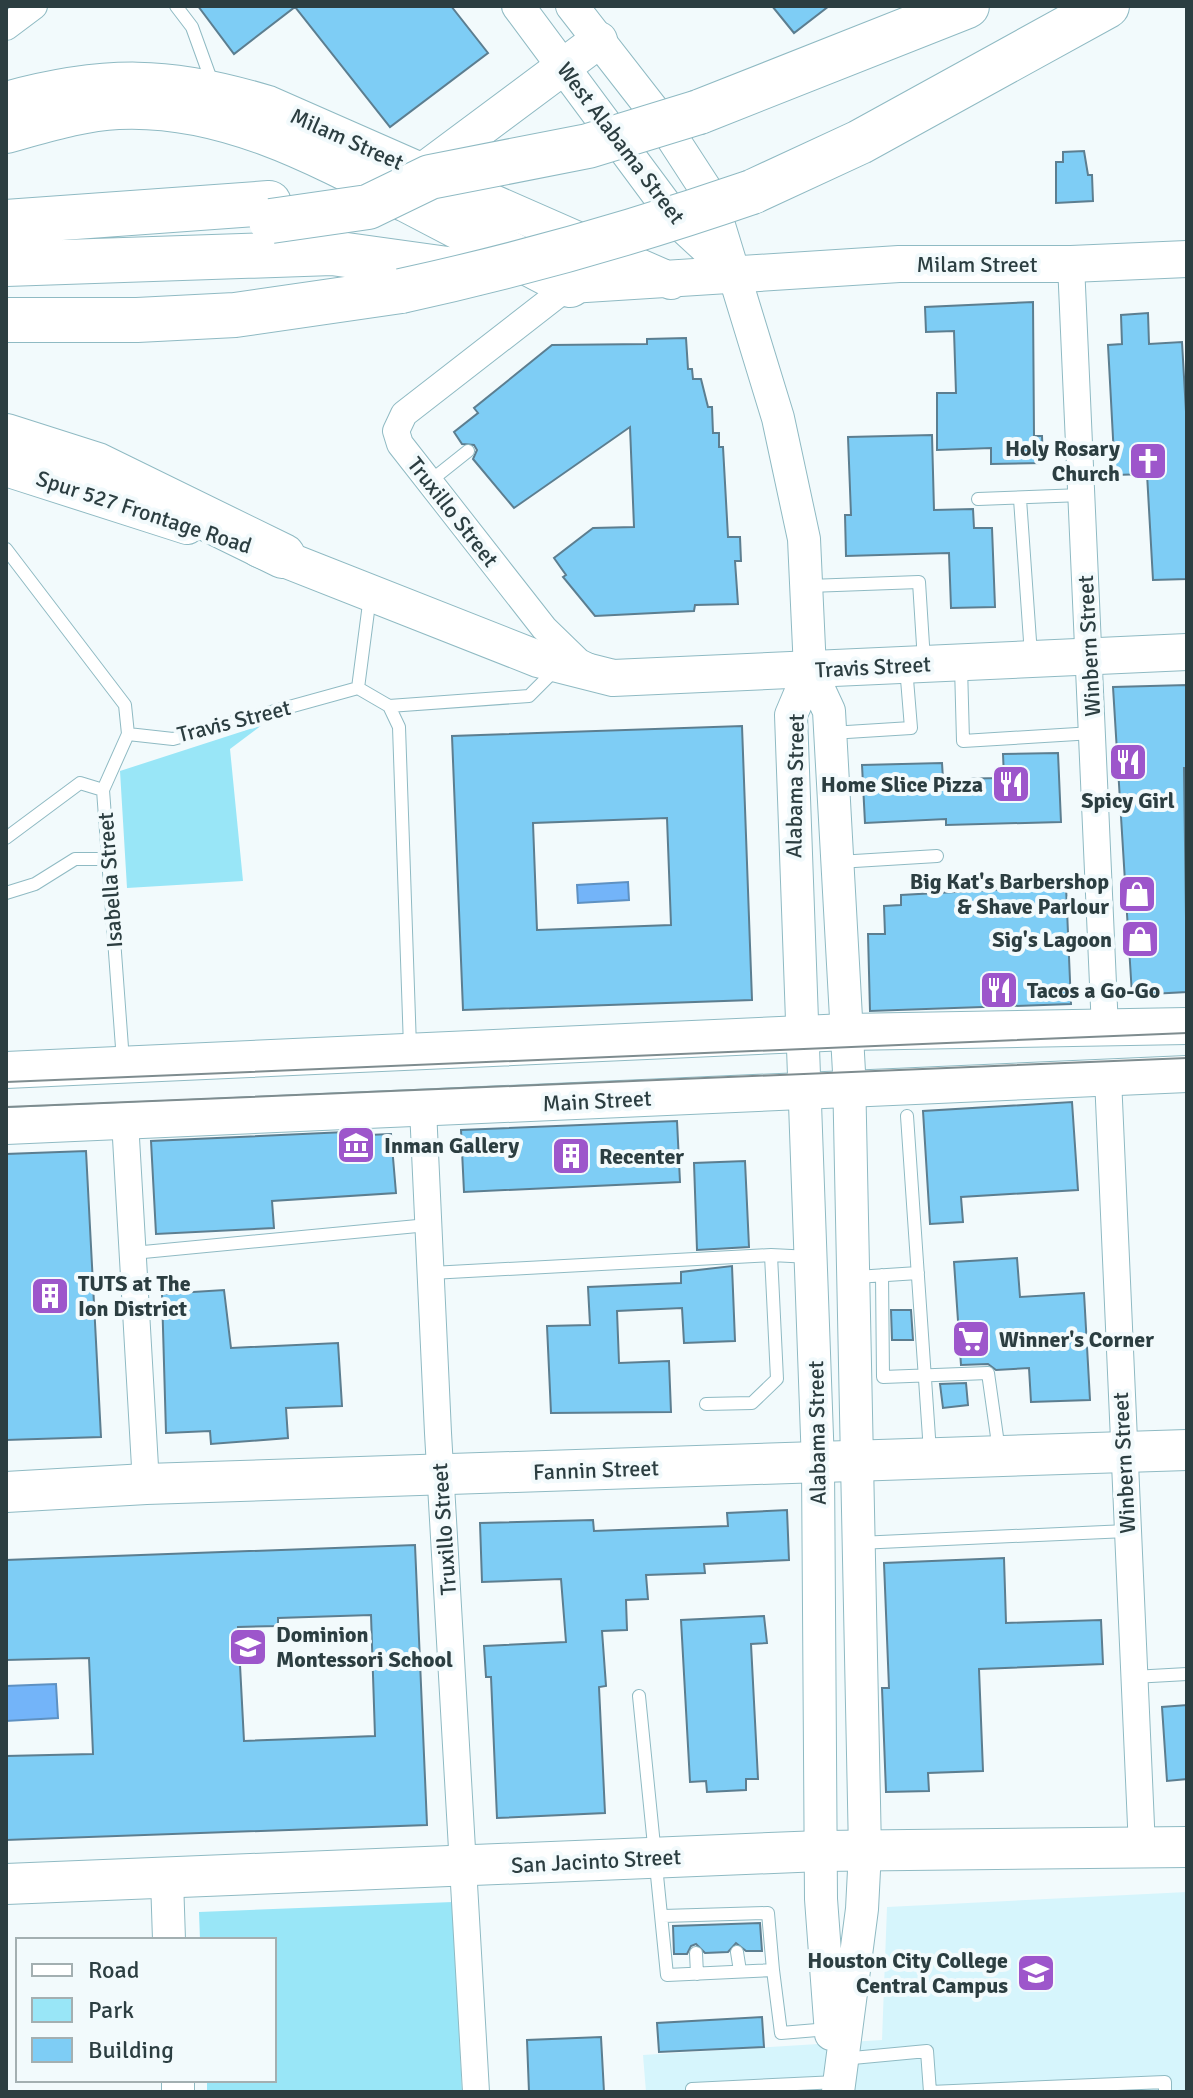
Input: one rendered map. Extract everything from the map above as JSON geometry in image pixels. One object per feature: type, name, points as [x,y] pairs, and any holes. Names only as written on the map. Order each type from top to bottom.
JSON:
[{"type":"highway","points":[[6,222],[368,207],[426,174],[588,146],[699,112],[967,6]]},
{"type":"highway","points":[[6,320],[137,320],[234,303],[401,291],[505,268],[619,237],[752,192],[860,142],[1107,6]]},
{"type":"highway","points":[[6,131],[90,109],[120,107],[178,109],[254,127],[334,162],[570,285]]},
{"type":"highway","points":[[6,238],[193,231],[270,212]]},
{"type":"highway","points":[[6,264],[332,253],[570,285]]},
{"type":"highway","points":[[6,286],[234,303]]},
{"type":"highway","points":[[6,436],[97,465],[283,556]]},
{"type":"main road","points":[[426,174],[599,40]]},
{"type":"main road","name":"Milam Street","points":[[6,100],[103,79],[159,80],[215,88],[268,104],[671,281]]},
{"type":"main road","name":"Milam Street","points":[[570,285],[671,281],[732,272],[899,264],[1071,264],[1187,259]]},
{"type":"main road","name":"Spur 527 Frontage Road","points":[[6,468],[283,556]]},
{"type":"main road","name":"Travis Street","points":[[283,556],[560,665],[613,678],[1187,652]]},
{"type":"main road","points":[[6,1070],[847,1032],[1187,1026]]},
{"type":"main road","name":"Main Street","points":[[6,1126],[1187,1074]]},
{"type":"main road","name":"Fannin Street","points":[[6,1492],[146,1484],[1187,1450]]},
{"type":"main road","name":"San Jacinto Street","points":[[6,1884],[821,1851],[1187,1847]]},
{"type":"street","points":[[6,27],[34,6]]},
{"type":"street","name":"West Alabama Street","points":[[518,6],[679,223],[732,272]]},
{"type":"street","name":"West Alabama Street","points":[[572,6],[660,119],[710,196],[778,418],[804,539],[810,670]]},
{"type":"street","name":"Winbern Street","points":[[1071,264],[1105,1029]]},
{"type":"street","name":"Truxillo Street","points":[[570,285],[404,414],[396,431],[400,444],[544,628],[579,662],[613,678]]},
{"type":"street","name":"Alabama Street","points":[[810,670],[829,711],[850,1091],[868,1276],[836,1463],[821,1851],[829,2029],[838,2078]]},
{"type":"street","name":"Alabama Street","points":[[810,670],[791,715],[812,1257],[836,1463],[857,1543],[865,1851],[862,1909],[838,2078]]},
{"type":"street","name":"Winbern Street","points":[[1108,1078],[1142,1848]]},
{"type":"street","name":"Truxillo Street","points":[[423,1109],[476,2092]]},
{"type":"street","points":[[125,1121],[146,1484]]},
{"type":"street","points":[[167,1879],[169,1938]]},
{"type":"lane","points":[[176,6],[192,27],[215,88]]},
{"type":"lane","points":[[429,482],[468,451]]},
{"type":"lane","points":[[978,499],[1082,495]]},
{"type":"lane","points":[[1020,499],[1031,659]]},
{"type":"lane","points":[[6,549],[125,705],[128,734]]},
{"type":"lane","points":[[806,586],[919,582],[911,728],[831,733]]},
{"type":"lane","points":[[370,592],[358,688],[389,706],[529,696],[560,665]]},
{"type":"lane","points":[[961,662],[963,741],[1093,733]]},
{"type":"lane","name":"Travis Street","points":[[128,734],[173,739],[358,688]]},
{"type":"lane","points":[[389,706],[399,727],[410,1051]]},
{"type":"lane","name":"Isabella Street","points":[[123,1065],[103,790],[128,734]]},
{"type":"lane","points":[[6,838],[80,783],[103,790]]},
{"type":"lane","points":[[838,862],[937,856]]},
{"type":"lane","points":[[6,893],[35,884],[75,859],[108,859]]},
{"type":"lane","points":[[907,1116],[930,1460]]},
{"type":"lane","points":[[133,1253],[428,1225]]},
{"type":"lane","points":[[706,1404],[752,1403],[777,1379],[771,1255]]},
{"type":"lane","points":[[431,1273],[771,1255],[812,1257]]},
{"type":"lane","points":[[918,1273],[868,1276],[883,1377],[988,1373],[999,1458]]},
{"type":"lane","points":[[857,1543],[1127,1531]]},
{"type":"lane","points":[[1133,1677],[1187,1674]]},
{"type":"lane","points":[[639,1696],[667,1975],[773,1970]]},
{"type":"lane","points":[[663,1916],[695,1920],[735,1919],[768,1913],[781,2033],[829,2029]]},
{"type":"lane","points":[[737,1952],[740,1971]]},
{"type":"lane","points":[[696,1953],[697,1974]]},
{"type":"lane","points":[[693,2092],[692,2089],[838,2078],[927,2051],[930,2092],[1165,2082],[1165,2092]]},
{"type":"shaded area","points":[[628,882],[629,900],[578,903],[577,885]]},
{"type":"shaded area","points":[[56,1684],[58,1718],[6,1721],[6,1686]]},
{"type":"shaded area","name":"Houston City College Central Campus","points":[[1187,1892],[1187,2092],[646,2092],[643,2055],[882,2040],[887,1907]]},
{"type":"green space","points":[[262,725],[230,749],[243,881],[127,888],[120,771]]},
{"type":"green space","points":[[453,1902],[462,2092],[207,2092],[207,2082],[276,2082],[276,1938],[200,1938],[199,1912]]},
{"type":"building","points":[[198,6],[451,6],[488,53],[390,127],[295,7],[234,54]]},
{"type":"building","points":[[772,6],[829,6],[794,33]]},
{"type":"building","points":[[1084,151],[1088,175],[1092,175],[1093,201],[1056,203],[1056,162],[1063,162],[1063,152]]},
{"type":"building","points":[[1033,302],[1034,436],[1042,436],[1043,463],[991,464],[991,448],[937,450],[937,393],[956,393],[954,331],[926,332],[925,307]]},
{"type":"building","points":[[1148,313],[1149,344],[1182,342],[1187,429],[1187,579],[1153,580],[1147,474],[1115,475],[1108,345],[1122,344],[1121,315]]},
{"type":"building","points":[[686,338],[688,369],[692,369],[693,379],[701,379],[708,407],[712,407],[713,433],[719,433],[719,447],[723,447],[728,537],[740,537],[741,561],[735,561],[738,604],[695,605],[694,611],[595,616],[563,577],[566,575],[554,558],[593,528],[634,527],[630,427],[514,508],[473,459],[477,450],[474,445],[462,444],[454,432],[478,413],[474,408],[552,345],[647,344],[647,339]]},
{"type":"building","points":[[932,435],[934,510],[973,509],[974,528],[992,528],[995,607],[951,608],[949,553],[846,556],[845,515],[851,515],[848,437]]},
{"type":"building","points":[[1187,685],[1187,768],[1184,768],[1187,992],[1132,995],[1113,687]]},
{"type":"building","points":[[742,726],[752,1000],[463,1010],[452,736]],"holes":[[[667,818],[671,925],[537,930],[533,823]]]},
{"type":"building","points":[[1058,753],[1061,822],[946,825],[946,819],[865,823],[862,765],[942,763],[943,779],[1004,778],[1003,754]]},
{"type":"building","points":[[1066,886],[1071,1004],[870,1011],[868,934],[885,934],[884,906],[901,905],[901,895]]},
{"type":"building","points":[[1072,1102],[1078,1190],[961,1197],[963,1222],[930,1224],[923,1111]]},
{"type":"building","name":"Recenter","points":[[677,1121],[680,1182],[464,1192],[461,1130]]},
{"type":"building","points":[[367,1131],[368,1135],[391,1134],[396,1193],[272,1201],[274,1228],[156,1234],[151,1141]]},
{"type":"building","name":"TUTS at The Ion District","points":[[86,1151],[101,1437],[6,1440],[6,1154]]},
{"type":"building","points":[[745,1161],[749,1247],[697,1250],[694,1163]]},
{"type":"building","points":[[1017,1258],[1020,1297],[1084,1293],[1090,1400],[1031,1402],[1029,1368],[996,1370],[988,1364],[961,1365],[954,1262]]},
{"type":"building","points":[[732,1266],[735,1341],[684,1343],[682,1308],[617,1311],[619,1363],[669,1361],[671,1412],[551,1413],[547,1326],[590,1325],[588,1287],[681,1283],[681,1272]]},
{"type":"building","points":[[224,1290],[231,1348],[338,1343],[342,1406],[286,1408],[288,1438],[211,1444],[210,1431],[166,1433],[162,1294]]},
{"type":"building","points":[[891,1310],[911,1310],[913,1340],[892,1340]]},
{"type":"building","points":[[966,1383],[968,1405],[943,1408],[940,1384]]},
{"type":"building","points":[[787,1510],[789,1560],[704,1564],[705,1573],[646,1575],[648,1599],[626,1600],[627,1630],[602,1631],[606,1686],[599,1687],[605,1813],[497,1818],[491,1677],[486,1677],[484,1646],[566,1642],[561,1579],[482,1582],[480,1523],[593,1520],[594,1531],[728,1526],[727,1513]]},
{"type":"building","points":[[415,1545],[427,1825],[6,1840],[6,1756],[93,1754],[89,1658],[6,1660],[6,1560]],"holes":[[[371,1615],[375,1736],[244,1741],[238,1627],[278,1626],[278,1618]]]},
{"type":"building","points":[[1004,1558],[1006,1623],[1101,1620],[1103,1664],[979,1669],[983,1771],[928,1773],[929,1791],[886,1792],[882,1688],[889,1688],[884,1563]]},
{"type":"building","points":[[764,1616],[767,1643],[751,1644],[758,1779],[746,1779],[746,1790],[707,1792],[706,1781],[690,1782],[681,1620]]},
{"type":"building","points":[[1187,1705],[1187,1779],[1167,1781],[1162,1707]]},
{"type":"building","points":[[760,1923],[762,1951],[746,1951],[736,1943],[728,1952],[705,1953],[696,1944],[687,1954],[674,1954],[673,1926]]},
{"type":"building","points":[[762,2017],[764,2047],[659,2052],[657,2023]]},
{"type":"building","points":[[601,2037],[604,2092],[529,2092],[527,2040]]},
{"type":"tram line","points":[[6,1082],[1187,1033]]},
{"type":"tram line","points":[[6,1107],[1187,1058]]},
{"type":"place","name":"Holy Rosary Church","points":[[1148,461]]},
{"type":"place","name":"Spicy Girl","points":[[1128,762]]},
{"type":"place","name":"Home Slice Pizza","points":[[1011,784]]},
{"type":"place","name":"Big Kat's Barbershop & Shave Parlour","points":[[1137,894]]},
{"type":"place","name":"Sig's Lagoon","points":[[1140,939]]},
{"type":"place","name":"Tacos a Go-Go","points":[[999,990]]},
{"type":"place","name":"Inman Gallery","points":[[356,1145]]},
{"type":"place","name":"Recenter","points":[[571,1156]]},
{"type":"place","name":"TUTS at The Ion District","points":[[50,1296]]},
{"type":"place","name":"Winner's Corner","points":[[971,1339]]},
{"type":"place","name":"Dominion Montessori School","points":[[248,1647]]},
{"type":"place","name":"Houston City College Central Campus","points":[[1036,1973]]}]
